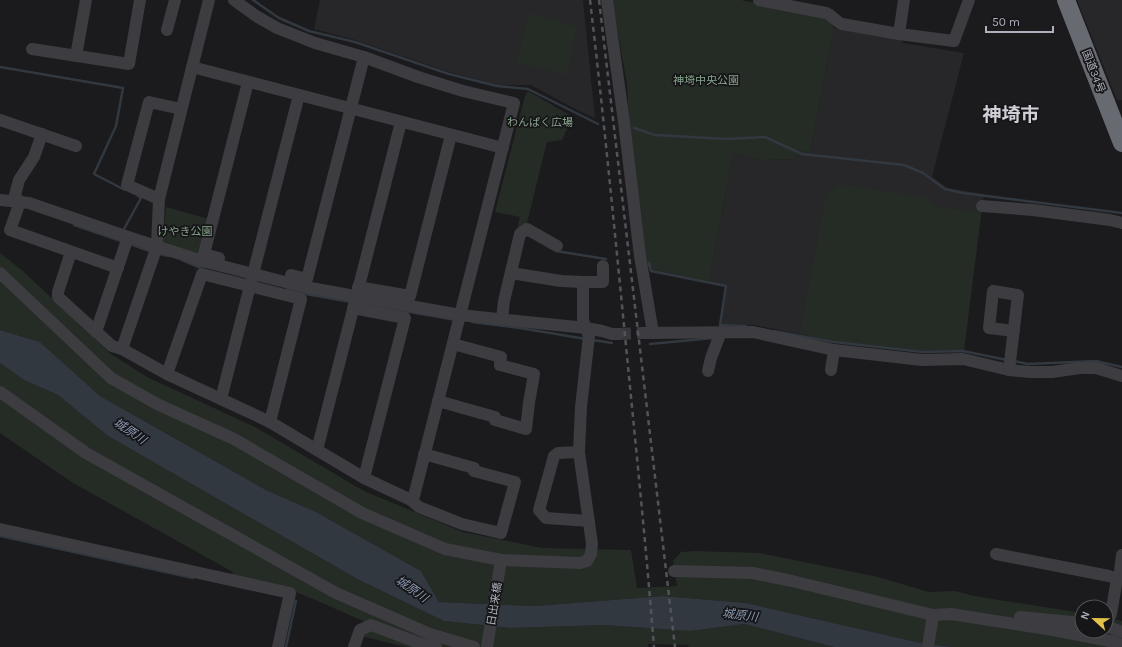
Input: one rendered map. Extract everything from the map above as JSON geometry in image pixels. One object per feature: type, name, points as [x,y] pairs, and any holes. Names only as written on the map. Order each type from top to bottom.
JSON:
[{"type":"highway","name":"国道34号","points":[[1066,0],[1122,143]]},
{"type":"street","points":[[76,56],[86,0]]},
{"type":"street","points":[[32,49],[129,64],[140,0]]},
{"type":"street","points":[[167,30],[175,0]]},
{"type":"street","points":[[122,349],[155,251],[160,199],[209,0]]},
{"type":"street","points":[[234,0],[256,16],[277,28],[315,43],[364,57],[418,77],[463,91],[514,103],[414,496],[411,500]]},
{"type":"street","points":[[607,0],[624,122],[640,256],[647,333],[753,332],[834,350],[922,360],[963,359],[1010,364],[1030,372],[1052,372],[1080,368],[1096,368],[1122,376]]},
{"type":"street","points":[[759,0],[826,12],[830,14],[837,22],[842,24],[899,34],[954,41],[969,0]]},
{"type":"street","points":[[899,34],[904,0]]},
{"type":"street","points":[[167,374],[202,274],[307,279],[364,57]]},
{"type":"street","points":[[192,67],[503,148]]},
{"type":"street","points":[[248,82],[204,254],[300,299],[270,422]]},
{"type":"street","points":[[221,399],[299,95]]},
{"type":"street","points":[[160,199],[128,185],[150,102],[181,109]]},
{"type":"street","points":[[0,120],[76,146]]},
{"type":"street","points":[[317,450],[401,122]]},
{"type":"street","points":[[42,134],[34,157],[19,180],[15,195],[18,206],[10,230],[118,268]]},
{"type":"street","points":[[356,297],[410,296],[451,135]]},
{"type":"street","points":[[0,200],[18,206],[29,203],[127,242],[155,251],[202,261],[252,276],[459,319],[502,319],[588,336],[602,331],[612,334],[619,334]]},
{"type":"street","points":[[982,206],[1033,210],[1103,219],[1122,223]]},
{"type":"street","points":[[502,319],[504,301],[520,234],[527,229],[557,246]]},
{"type":"street","points":[[96,332],[127,242]]},
{"type":"street","points":[[71,252],[58,292],[58,297],[112,346],[122,349],[167,374],[270,422],[364,478],[411,500],[418,508],[462,524],[501,533],[515,482],[474,471],[474,468],[424,454]]},
{"type":"street","points":[[511,273],[561,281],[603,282],[603,266]]},
{"type":"street","points":[[0,273],[112,378],[157,404],[234,439],[362,513],[445,549],[501,560],[580,563],[587,561],[591,554],[592,544],[579,452],[581,407],[588,336],[583,321],[583,282]]},
{"type":"street","points":[[356,297],[405,318],[364,478]]},
{"type":"street","points":[[1010,364],[1014,331]]},
{"type":"street","points":[[708,371],[711,358],[721,332]]},
{"type":"street","points":[[438,401],[495,417],[495,420],[526,429],[534,374],[500,365],[501,357],[453,344]]},
{"type":"street","points":[[831,370],[834,350]]},
{"type":"street","points":[[0,392],[86,453],[336,593],[430,634],[474,647]]},
{"type":"street","points":[[579,452],[558,453],[554,456],[539,510],[546,518],[588,521]]},
{"type":"street","points":[[0,529],[289,597],[278,647]]},
{"type":"street","points":[[996,554],[1109,576],[1119,575]]},
{"type":"street","points":[[1114,599],[1122,555]]},
{"type":"street","name":"日出来橋","points":[[487,647],[501,560]]},
{"type":"street","points":[[674,571],[753,573],[933,614],[951,614],[1053,630],[1115,642],[1122,645]]},
{"type":"street","points":[[951,614],[961,612],[1074,622]]},
{"type":"street","points":[[928,647],[933,614]]},
{"type":"street","points":[[354,647],[360,630],[371,625],[422,644],[436,647]]},
{"type":"shaded area","points":[[320,0],[583,0],[595,118],[531,85],[497,85],[449,72],[355,40],[314,29]]},
{"type":"shaded area","points":[[1077,0],[1122,0],[1122,100],[1117,100]]},
{"type":"shaded area","points":[[834,28],[901,39],[903,43],[964,53],[932,177],[947,188],[984,194],[964,350],[924,351],[834,341],[754,325],[720,324],[725,285],[709,282],[733,154],[763,160],[795,159],[798,150],[810,153]]},
{"type":"green space","name":"神埼中央公園","points":[[612,0],[741,0],[825,17],[834,28],[810,153],[798,150],[796,159],[762,160],[733,154],[709,282],[649,269],[644,256],[629,123],[627,84]]},
{"type":"green space","points":[[529,13],[577,26],[567,75],[516,62]]},
{"type":"green space","name":"わんぱく広場","points":[[528,91],[573,117],[562,140],[547,142],[526,227],[517,230],[520,217],[495,212],[525,96]]},
{"type":"green space","points":[[839,184],[925,197],[936,207],[981,212],[964,350],[924,351],[834,341],[800,334],[826,195]]},
{"type":"green space","name":"けやき公園","points":[[166,207],[209,219],[199,256],[163,243]]},
{"type":"green space","points":[[0,253],[23,271],[111,354],[147,377],[255,427],[364,491],[463,532],[542,548],[631,550],[637,588],[677,586],[673,561],[681,552],[760,553],[878,577],[929,592],[955,591],[974,596],[1074,612],[1074,639],[1114,639],[1114,619],[1122,621],[1122,647],[952,647],[921,643],[746,603],[663,596],[535,606],[439,602],[421,571],[316,512],[266,490],[100,396],[40,342],[0,330]]},
{"type":"green space","points":[[0,363],[24,380],[58,395],[108,436],[359,580],[444,621],[510,628],[604,625],[691,631],[744,624],[834,647],[689,647],[688,645],[648,644],[648,647],[406,647],[365,637],[363,621],[291,590],[233,577],[233,572],[73,483],[0,433]]},
{"type":"water","name":"城原川","points":[[0,330],[40,342],[100,396],[266,490],[316,512],[421,571],[439,602],[535,606],[663,596],[746,603],[921,643],[952,647],[834,647],[744,624],[691,631],[604,625],[510,628],[444,621],[359,580],[108,436],[58,395],[24,380],[0,363]]},
{"type":"waterway","points":[[253,0],[279,18],[309,31],[355,42],[449,74],[497,86],[528,89],[598,124]]},
{"type":"waterway","points":[[0,67],[123,88],[116,126],[94,174],[125,190]]},
{"type":"waterway","points":[[634,128],[655,135],[727,139],[765,137],[802,154],[904,165],[923,173],[945,189],[963,193],[1122,213]]},
{"type":"waterway","points":[[124,229],[141,198],[138,196]]},
{"type":"waterway","points":[[74,225],[124,242]]},
{"type":"waterway","points":[[130,244],[152,252]]},
{"type":"waterway","points":[[556,251],[606,259]]},
{"type":"waterway","points":[[159,254],[169,256]]},
{"type":"waterway","points":[[182,260],[203,269]]},
{"type":"waterway","points":[[649,263],[651,271],[726,286],[720,325],[746,326]]},
{"type":"waterway","points":[[287,289],[351,302]]},
{"type":"waterway","points":[[358,303],[456,320]]},
{"type":"waterway","points":[[472,322],[586,339]]},
{"type":"waterway","points":[[774,331],[834,342],[923,352],[963,351],[1007,360]]},
{"type":"waterway","points":[[650,344],[713,338]]},
{"type":"waterway","points":[[593,340],[612,343]]},
{"type":"waterway","points":[[1014,361],[1028,364],[1096,361],[1122,367]]},
{"type":"waterway","points":[[0,536],[193,578]]},
{"type":"waterway","points":[[286,647],[296,601],[292,599]]},
{"type":"tunnel","points":[[619,334],[642,333]]},
{"type":"railway","points":[[590,0],[622,305],[654,647]]},
{"type":"railway","points":[[599,0],[675,647]]},
{"type":"district","name":"神埼市","points":[[1011,114]]}]
